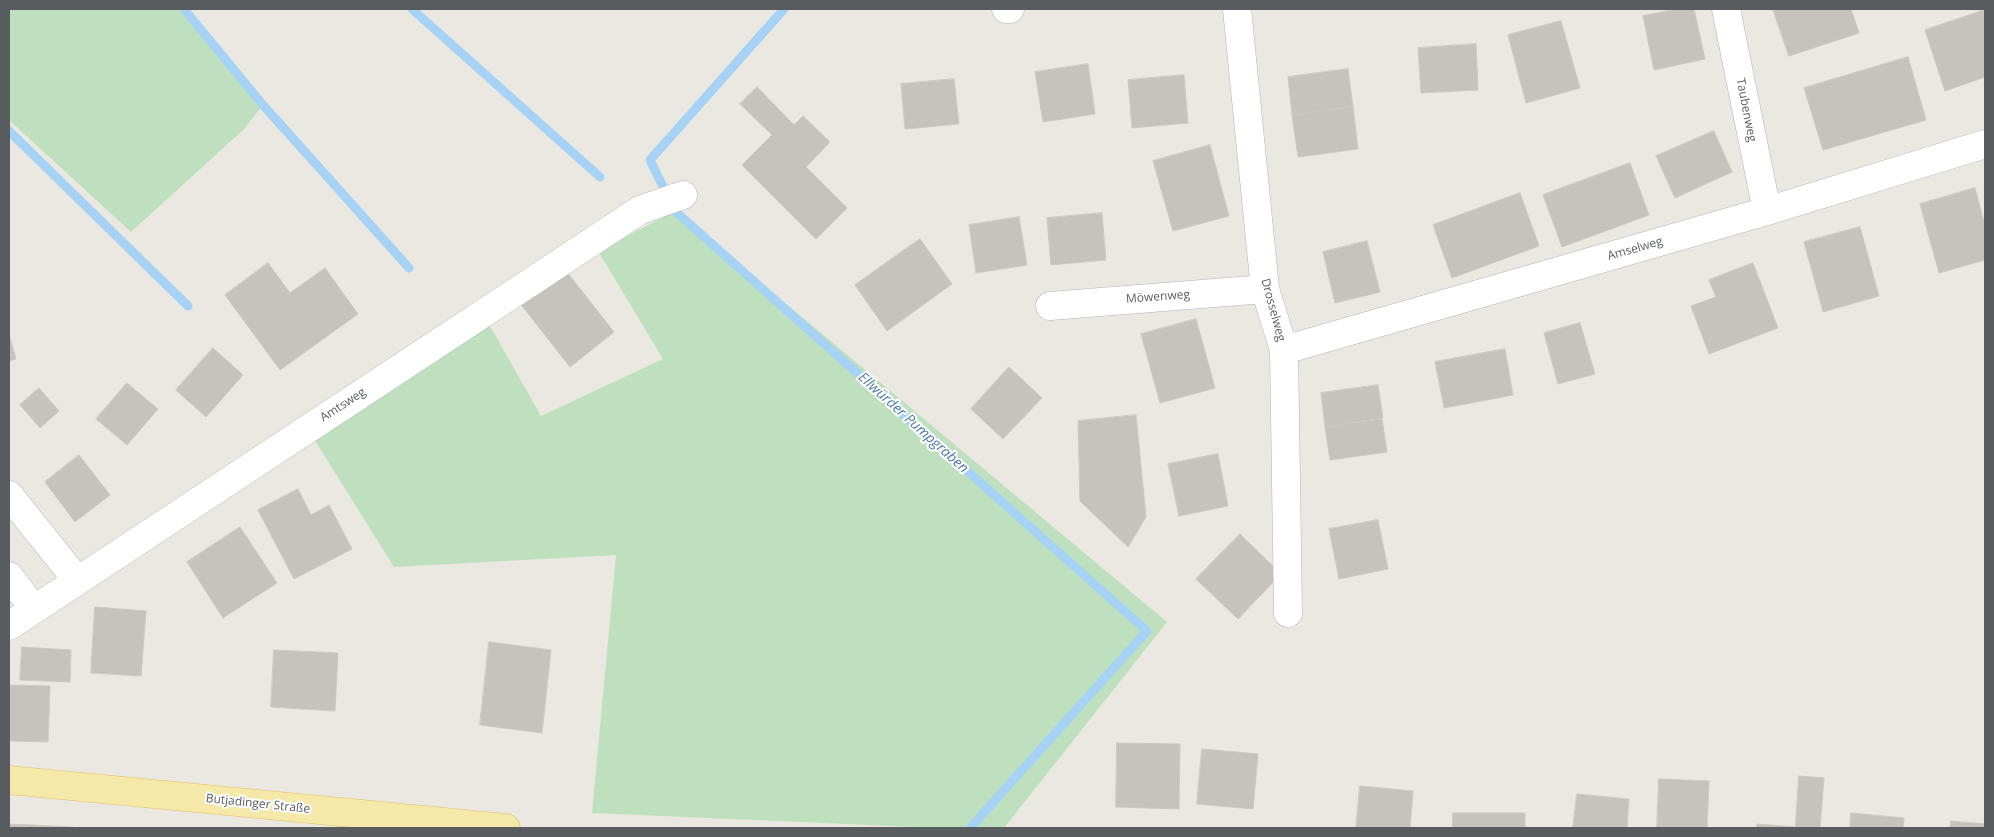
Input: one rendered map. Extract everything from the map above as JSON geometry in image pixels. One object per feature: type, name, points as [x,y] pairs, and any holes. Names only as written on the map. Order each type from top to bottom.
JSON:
[{"type":"main road","name":"Butjadinger Straße","points":[[9,780],[506,828]]},
{"type":"street","name":"Drosselweg","points":[[1237,9],[1265,289],[1284,350],[1288,613]]},
{"type":"street","name":"Taubenweg","points":[[1726,9],[1767,211]]},
{"type":"street","name":"Amselweg","points":[[1284,350],[1767,211],[1985,144]]},
{"type":"street","name":"Amtsweg","points":[[9,626],[640,210],[684,195]]},
{"type":"street","name":"Möwenweg","points":[[1050,306],[1265,289]]},
{"type":"street","points":[[9,495],[77,580]]},
{"type":"street","points":[[9,576],[34,609]]},
{"type":"green space","points":[[9,9],[179,9],[263,105],[243,130],[131,232],[9,120]]},
{"type":"green space","points":[[675,211],[1167,622],[1004,828],[938,828],[592,813],[616,555],[394,567],[309,431],[482,312],[541,416],[663,359],[598,251]]},
{"type":"building","points":[[1677,9],[1694,9],[1705,59],[1654,70],[1643,16]]},
{"type":"building","points":[[1773,9],[1851,9],[1859,33],[1789,56]]},
{"type":"building","points":[[1985,10],[1985,77],[1945,91],[1925,30]]},
{"type":"building","points":[[1561,21],[1580,88],[1526,103],[1508,35]]},
{"type":"building","points":[[1476,44],[1478,90],[1421,93],[1418,48]]},
{"type":"building","points":[[1908,57],[1926,120],[1823,150],[1804,88]]},
{"type":"building","points":[[1088,64],[1095,114],[1043,122],[1035,72]]},
{"type":"building","points":[[1348,69],[1353,107],[1292,115],[1288,77]]},
{"type":"building","points":[[1184,75],[1188,123],[1132,128],[1128,80]]},
{"type":"building","points":[[954,79],[959,124],[905,129],[901,84]]},
{"type":"building","points":[[757,87],[794,125],[803,116],[830,142],[806,167],[847,208],[816,239],[742,165],[772,135],[740,104]]},
{"type":"building","points":[[1353,107],[1358,149],[1298,157],[1292,115]]},
{"type":"building","points":[[1714,131],[1732,172],[1675,198],[1656,156]]},
{"type":"building","points":[[1210,145],[1229,216],[1173,231],[1153,161]]},
{"type":"building","points":[[1630,163],[1649,215],[1562,247],[1543,195]]},
{"type":"building","points":[[1975,188],[1985,226],[1985,260],[1939,273],[1920,204]]},
{"type":"building","points":[[1520,193],[1539,246],[1452,278],[1433,225]]},
{"type":"building","points":[[1102,213],[1106,260],[1051,265],[1047,218]]},
{"type":"building","points":[[1019,217],[1027,265],[976,273],[969,225]]},
{"type":"building","points":[[1860,227],[1879,296],[1823,312],[1804,242]]},
{"type":"building","points":[[920,239],[952,284],[887,331],[855,285]]},
{"type":"building","points":[[1367,241],[1380,292],[1335,303],[1323,252]]},
{"type":"building","points":[[268,263],[290,293],[325,268],[358,314],[280,370],[225,295]]},
{"type":"building","points":[[1753,263],[1778,328],[1709,354],[1691,306],[1716,297],[1709,280]]},
{"type":"building","points":[[563,267],[614,332],[570,367],[519,302]]},
{"type":"building","points":[[1196,319],[1215,388],[1160,403],[1141,334]]},
{"type":"building","points":[[1580,323],[1595,374],[1558,384],[1544,333]]},
{"type":"building","points":[[9,334],[16,359],[9,361]]},
{"type":"building","points":[[213,348],[243,375],[206,417],[176,390]]},
{"type":"building","points":[[1505,349],[1513,395],[1444,408],[1435,362]]},
{"type":"building","points":[[1009,367],[1042,398],[1003,439],[971,409]]},
{"type":"building","points":[[127,383],[158,409],[127,445],[96,419]]},
{"type":"building","points":[[1378,385],[1383,418],[1325,427],[1321,393]]},
{"type":"building","points":[[39,388],[59,411],[40,428],[20,405]]},
{"type":"building","points":[[1136,415],[1146,517],[1128,547],[1080,501],[1078,421]]},
{"type":"building","points":[[1382,419],[1387,452],[1330,460],[1325,427]]},
{"type":"building","points":[[1218,454],[1228,506],[1179,516],[1168,464]]},
{"type":"building","points":[[79,455],[110,495],[75,522],[45,482]]},
{"type":"building","points":[[298,489],[311,515],[329,505],[352,549],[294,579],[258,510]]},
{"type":"building","points":[[1378,520],[1388,569],[1339,579],[1329,529]]},
{"type":"building","points":[[240,527],[277,583],[223,618],[187,562]]},
{"type":"building","points":[[1240,534],[1281,574],[1238,619],[1196,579]]},
{"type":"building","points":[[95,607],[146,611],[141,676],[91,673]]},
{"type":"building","points":[[489,642],[551,650],[542,733],[480,725]]},
{"type":"building","points":[[22,647],[71,650],[70,682],[20,680]]},
{"type":"building","points":[[274,650],[338,653],[335,711],[271,707]]},
{"type":"building","points":[[9,685],[50,686],[48,742],[9,741]]},
{"type":"building","points":[[1117,743],[1180,744],[1179,809],[1116,807]]},
{"type":"building","points":[[1202,749],[1258,754],[1253,809],[1197,804]]},
{"type":"building","points":[[1799,776],[1824,778],[1820,828],[1757,828],[1757,824],[1795,827]]},
{"type":"building","points":[[1659,779],[1709,781],[1707,828],[1657,828]]},
{"type":"building","points":[[1360,786],[1413,791],[1410,828],[1356,828]]},
{"type":"building","points":[[1577,794],[1629,799],[1627,828],[1573,828]]},
{"type":"building","points":[[1453,813],[1525,813],[1525,828],[1453,828]]},
{"type":"building","points":[[1851,813],[1904,818],[1903,828],[1850,828]]},
{"type":"building","points":[[1951,821],[1985,824],[1985,828],[1950,828]]},
{"type":"building","points":[[9,824],[73,827],[73,828],[9,828]]},
{"type":"waterway","points":[[184,9],[263,105],[409,268]]},
{"type":"waterway","points":[[412,9],[600,177]]},
{"type":"waterway","name":"Ellwürder Pumpgraben","points":[[784,9],[650,160],[675,211],[1147,631],[970,828]]},
{"type":"waterway","points":[[9,131],[188,306]]}]
